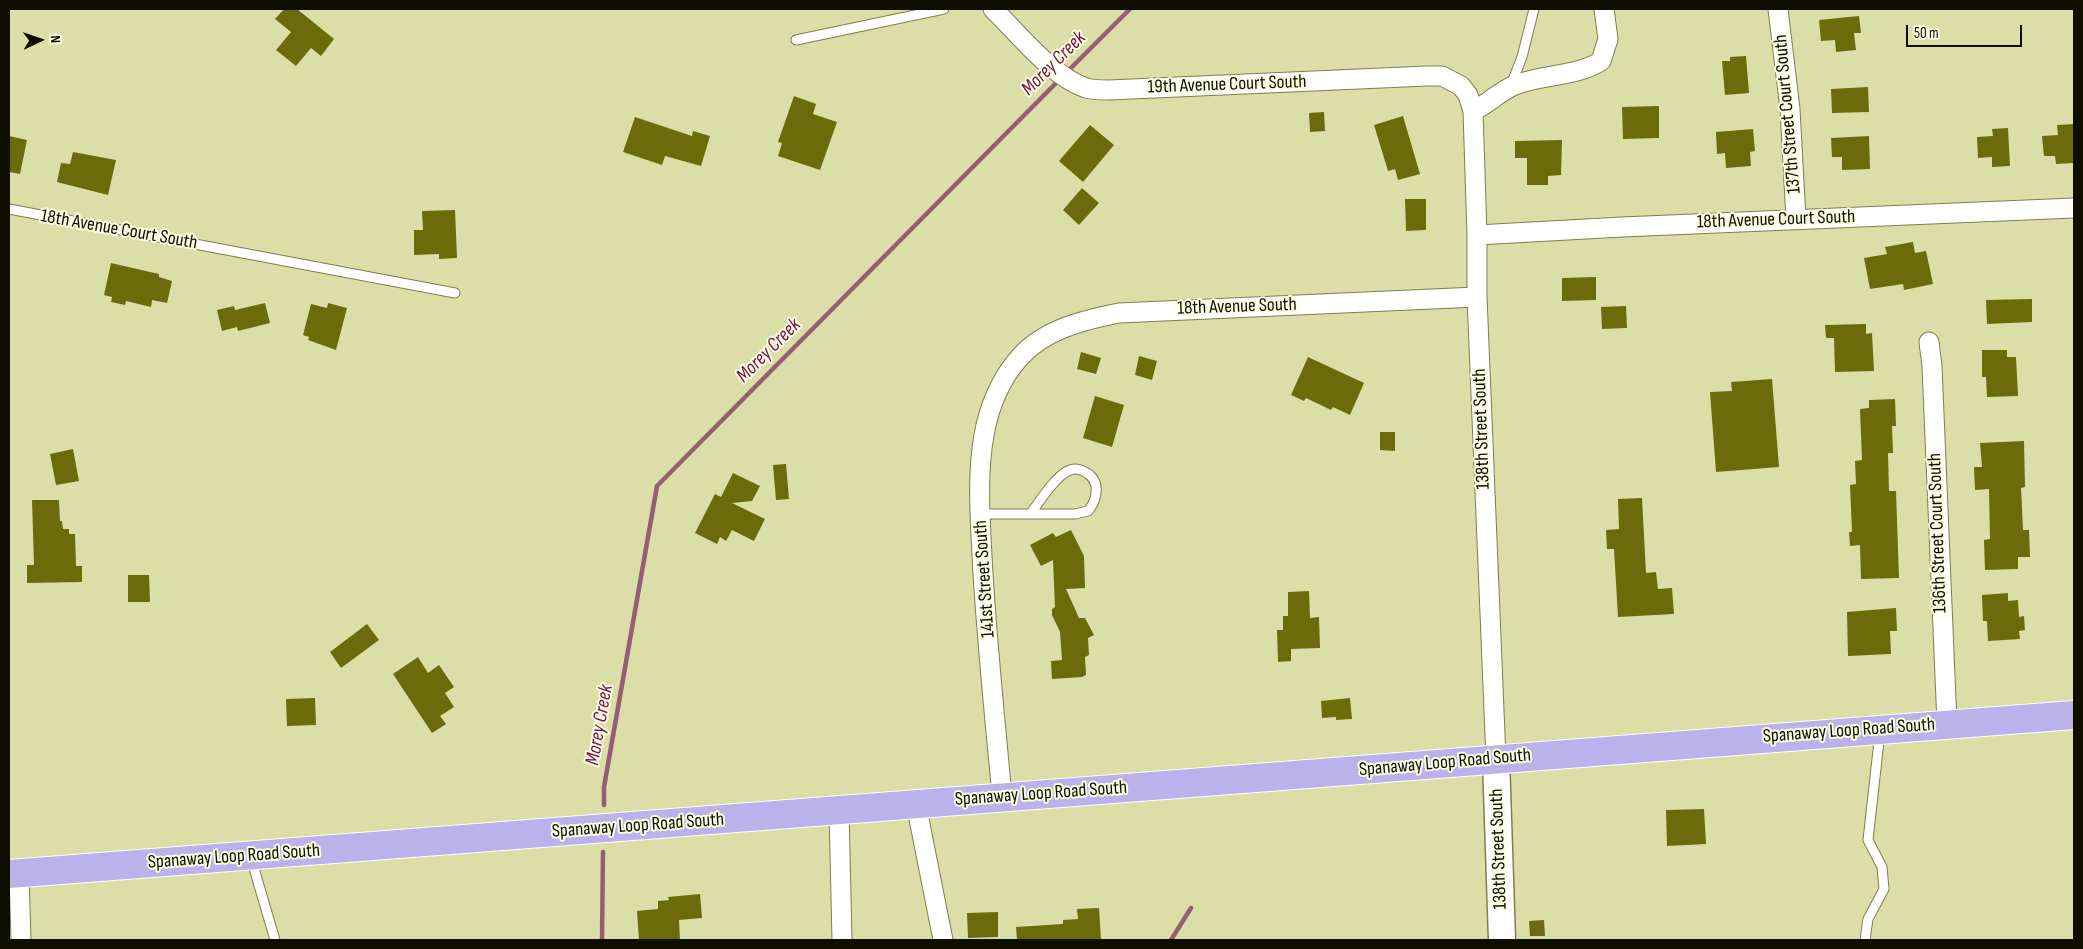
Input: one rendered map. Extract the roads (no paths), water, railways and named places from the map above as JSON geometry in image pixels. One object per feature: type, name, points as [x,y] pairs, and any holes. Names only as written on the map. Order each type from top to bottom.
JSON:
[{"type":"main road","name":"Spanaway Loop Road South","points":[[14,874],[2074,715]]},
{"type":"street","name":"19th Avenue Court South","points":[[994,9],[1036,52],[1066,78],[1087,88],[1109,90],[1442,76],[1450,79],[1465,90],[1473,111]]},
{"type":"street","points":[[1473,111],[1509,88],[1528,80],[1586,69],[1600,61],[1608,39],[1604,9]]},
{"type":"street","name":"137th Street Court South","points":[[1778,9],[1790,109],[1796,219]]},
{"type":"street","name":"138th Street South","points":[[1473,111],[1477,297],[1502,940]]},
{"type":"street","name":"18th Avenue Court South","points":[[1477,235],[1796,219],[2074,208]]},
{"type":"street","name":"18th Avenue South","points":[[1012,367],[1031,347],[1058,330],[1094,318],[1119,313],[1477,297]]},
{"type":"street","name":"136th Street Court South","points":[[1929,342],[1947,724]]},
{"type":"street","name":"141st Street South","points":[[1002,797],[984,591],[979,482],[984,434],[992,406],[1003,380],[1012,367]]},
{"type":"street","points":[[916,804],[943,940]]},
{"type":"street","points":[[839,810],[842,940]]},
{"type":"street","points":[[14,874],[21,940]]},
{"type":"lane","points":[[796,40],[944,9]]},
{"type":"lane","points":[[1509,88],[1522,57],[1534,9]]},
{"type":"lane","name":"18th Avenue Court South","points":[[9,209],[455,293]]},
{"type":"lane","points":[[980,514],[1075,514],[1088,512],[1093,505],[1095,497],[1097,488],[1095,481],[1087,473],[1078,469],[1071,469],[1061,474],[1031,513]]},
{"type":"lane","points":[[1865,940],[1868,919],[1884,889],[1882,867],[1868,840],[1880,729]]},
{"type":"lane","points":[[250,856],[275,940]]},
{"type":"waterway","name":"Morey Creek","points":[[1067,72],[1130,9]]},
{"type":"waterway","name":"Morey Creek","points":[[604,805],[604,787],[657,486],[1060,79]]},
{"type":"waterway","name":"Morey Creek","points":[[602,940],[603,852]]},
{"type":"waterway","points":[[1171,940],[1191,908]]}]
